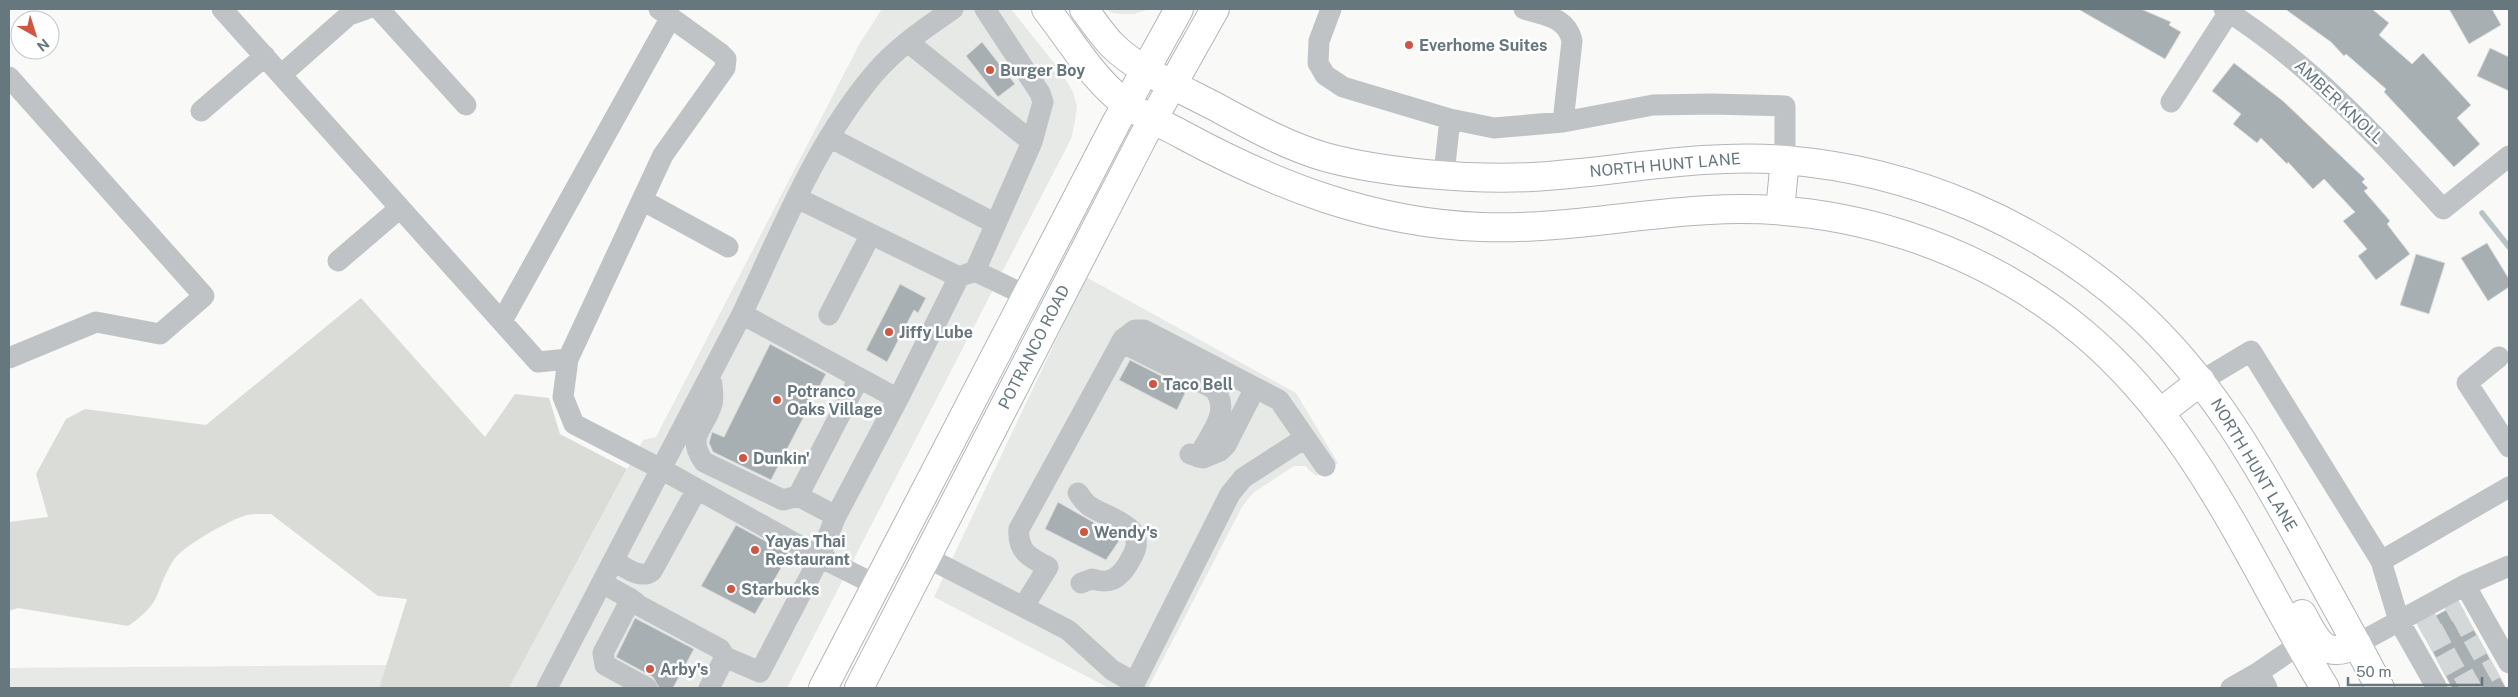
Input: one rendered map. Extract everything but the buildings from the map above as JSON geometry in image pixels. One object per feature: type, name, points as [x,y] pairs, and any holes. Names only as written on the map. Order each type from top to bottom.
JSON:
[{"type":"main road","points":[[1046,9],[1096,74],[1115,95],[1128,104],[1236,163],[1292,188],[1351,207],[1428,223],[1483,227],[1543,226],[1710,210],[1780,210],[1857,222],[1900,233],[1945,249],[2003,277],[2081,330],[2127,374],[2161,412],[2196,460],[2325,688]]},
{"type":"main road","name":"NORTH HUNT LANE","points":[[1084,9],[1114,47],[1147,69],[1264,132],[1318,154],[1358,164],[1444,174],[1530,177],[1706,159],[1785,160],[1866,172],[1912,184],[1969,205],[2030,235],[2092,276],[2132,308],[2165,340],[2201,381],[2247,447],[2380,688]]},
{"type":"main road","name":"POTRANCO ROAD","points":[[823,688],[1179,9]]},
{"type":"main road","name":"POTRANCO ROAD","points":[[859,688],[1154,119],[1215,9]]},
{"type":"main road","points":[[1780,210],[1785,160]]},
{"type":"main road","points":[[926,557],[919,552],[917,545],[980,417],[984,396],[983,381]]},
{"type":"main road","points":[[2161,412],[2201,381]]},
{"type":"main road","points":[[2237,532],[2263,544],[2320,644],[2334,652],[2344,651],[2357,644]]},
{"type":"main road","points":[[841,688],[882,604],[883,593],[876,585]]},
{"type":"street","points":[[222,9],[538,362],[568,360]]},
{"type":"street","points":[[281,75],[349,15],[366,9]]},
{"type":"street","points":[[379,9],[466,105]]},
{"type":"street","points":[[547,688],[712,373],[797,198],[842,115],[875,72],[908,42],[953,9]]},
{"type":"street","points":[[602,583],[640,606],[720,649],[725,656],[757,680],[820,557],[836,516],[898,399],[996,224],[1032,142],[1043,102],[1040,93],[985,9]]},
{"type":"street","points":[[1331,9],[1319,41],[1318,63],[1325,75],[1343,87],[1450,120],[1494,128],[1563,122],[1653,105],[1785,106],[1785,160]]},
{"type":"street","points":[[1524,9],[1560,20],[1570,30],[1572,41],[1563,122]]},
{"type":"street","points":[[2171,102],[2228,10]]},
{"type":"street","name":"AMBER KNOLL","points":[[2228,10],[2299,64],[2340,100],[2444,208],[2509,156]]},
{"type":"street","points":[[502,321],[665,13],[720,53],[726,59],[725,68],[663,155],[568,360],[563,397],[574,424],[661,469],[820,557],[876,585]]},
{"type":"street","points":[[908,42],[1032,142]]},
{"type":"street","points":[[201,111],[265,56]]},
{"type":"street","points":[[9,76],[204,296],[160,334],[96,322],[9,358]]},
{"type":"street","points":[[1444,174],[1450,120]]},
{"type":"street","points":[[829,137],[996,224]]},
{"type":"street","points":[[797,198],[871,234],[967,274],[1027,296]]},
{"type":"street","points":[[642,200],[728,247]]},
{"type":"street","points":[[338,261],[400,208]]},
{"type":"street","points":[[829,314],[871,234]]},
{"type":"street","points":[[742,314],[898,399]]},
{"type":"street","points":[[1024,606],[1048,567],[1024,552],[1018,538],[1019,529],[1121,342],[1128,334],[1135,330],[1144,330],[1279,400],[1325,466]]},
{"type":"street","points":[[1121,342],[1213,388],[1220,396],[1222,411],[1192,454],[1203,458],[1212,455],[1226,445],[1255,388]]},
{"type":"street","points":[[2201,381],[2251,351],[2381,560],[2414,636],[2436,676]]},
{"type":"street","points":[[2506,358],[2467,383],[2509,447]]},
{"type":"street","points":[[712,373],[712,403],[696,436],[696,450],[704,462],[783,500],[798,496],[836,516]]},
{"type":"street","points":[[798,496],[859,378]]},
{"type":"street","points":[[926,557],[1068,630],[1112,670],[1134,685],[1230,494],[1243,478],[1305,438]]},
{"type":"street","points":[[2381,560],[2509,486]]},
{"type":"street","points":[[614,560],[641,575],[647,575],[652,571],[697,489]]},
{"type":"street","points":[[1078,493],[1088,506],[1127,525],[1132,531],[1136,544],[1125,569],[1115,579],[1102,582],[1092,579],[1081,583]]},
{"type":"street","points":[[2357,644],[2414,636],[2470,605],[2509,566]]},
{"type":"street","points":[[631,599],[603,653],[603,659],[605,665],[647,688]]},
{"type":"street","points":[[2470,605],[2488,640],[2504,664]]},
{"type":"street","points":[[2231,688],[2263,680],[2300,644]]},
{"type":"street","points":[[709,688],[725,656]]},
{"type":"shaded area","points":[[882,9],[1011,9],[1062,73],[1073,92],[1077,106],[1075,121],[1071,139],[787,688],[509,688],[643,440],[656,437],[860,43]]},
{"type":"shaded area","points":[[1106,9],[1150,9],[1134,14],[1123,14],[1112,13]]},
{"type":"shaded area","points":[[1086,277],[1296,393],[1338,463],[1316,476],[1305,466],[1294,466],[1253,493],[1242,507],[1148,688],[1109,688],[934,597]]},
{"type":"shaded area","points":[[361,298],[485,437],[515,394],[549,398],[560,434],[627,469],[509,688],[379,688],[407,599],[378,596],[271,514],[252,514],[241,517],[225,524],[185,549],[173,561],[157,596],[148,610],[128,626],[18,608],[9,611],[9,522],[48,517],[36,474],[66,419],[85,409],[206,425]]},
{"type":"shaded area","points":[[387,665],[379,688],[9,688],[9,668]]},
{"type":"waterway","points":[[2482,213],[2509,247]]},
{"type":"tunnel","points":[[2419,628],[2461,605]]},
{"type":"tunnel","points":[[2428,643],[2469,621]]},
{"type":"tunnel","points":[[2441,667],[2482,644]]},
{"type":"tunnel","points":[[2459,688],[2495,668]]},
{"type":"place","name":"Everhome Suites","points":[[1409,45]]},
{"type":"place","name":"Burger Boy","points":[[990,70]]},
{"type":"place","name":"Jiffy Lube","points":[[889,332]]},
{"type":"place","name":"Taco Bell","points":[[1153,384]]},
{"type":"place","name":"Potranco Oaks Village","points":[[777,400]]},
{"type":"place","name":"Dunkin'","points":[[743,458]]},
{"type":"place","name":"Wendy's","points":[[1084,532]]},
{"type":"place","name":"Yayas Thai Restaurant","points":[[755,550]]},
{"type":"place","name":"Starbucks","points":[[731,589]]},
{"type":"place","name":"Arby's","points":[[650,669]]}]
